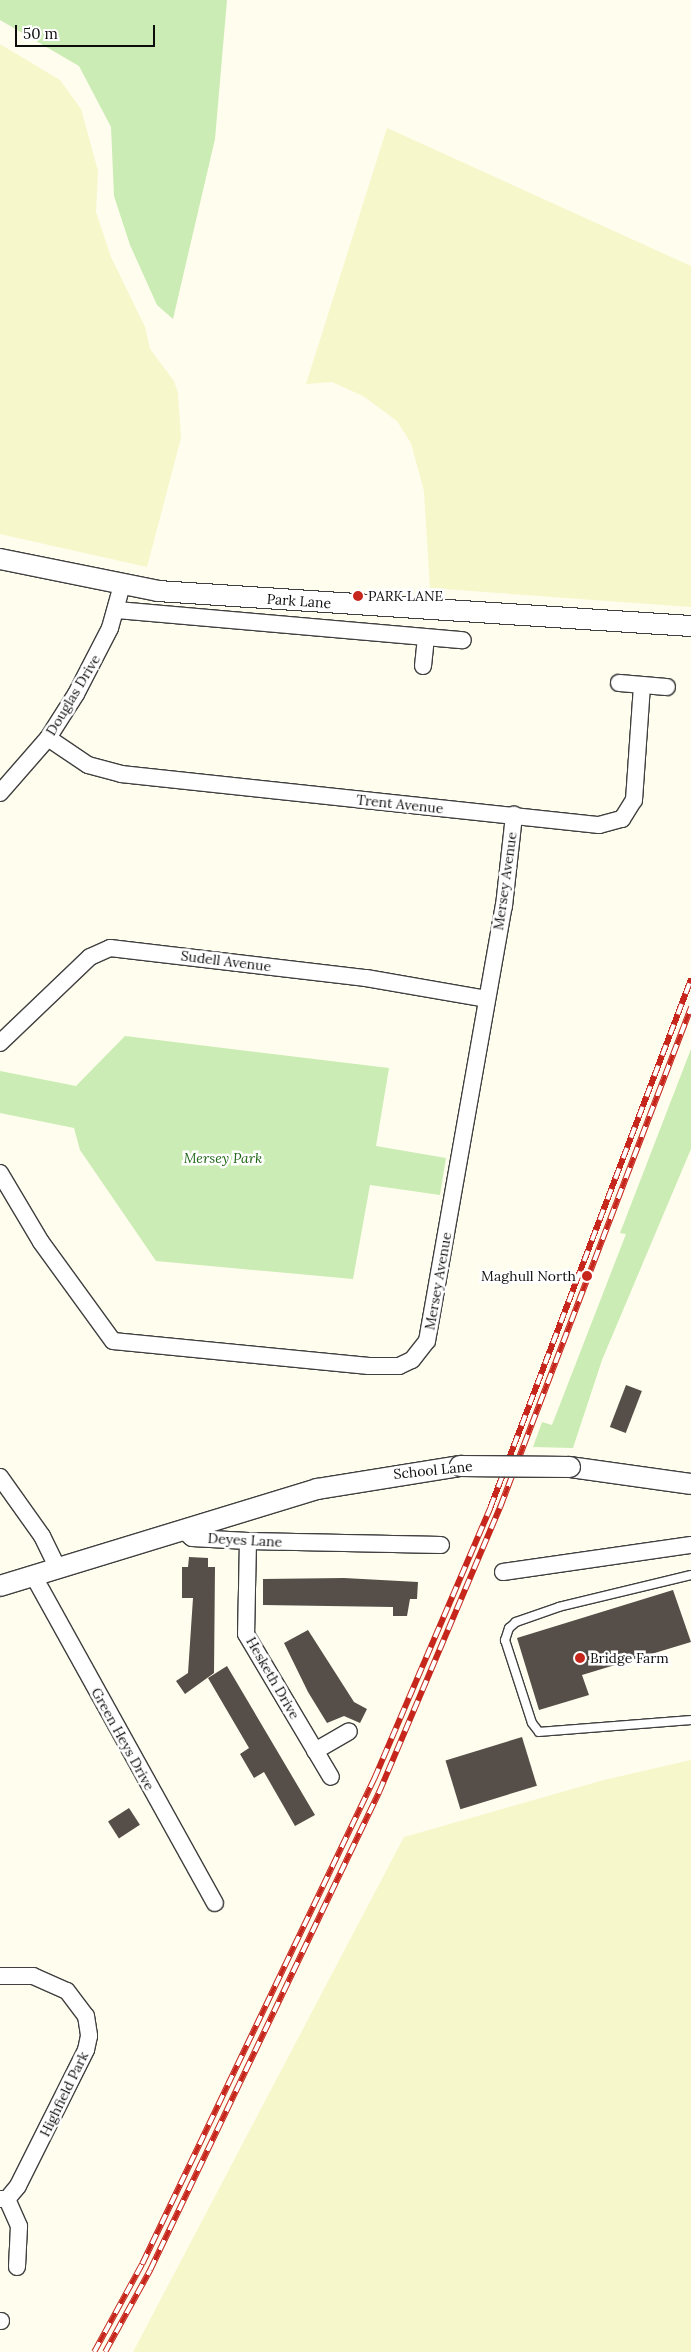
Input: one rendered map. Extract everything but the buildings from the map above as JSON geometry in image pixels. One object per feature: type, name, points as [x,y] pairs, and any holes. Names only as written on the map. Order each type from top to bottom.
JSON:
[{"type":"street","name":"Park Lane","points":[[0,559],[122,585],[251,598],[691,626]]},
{"type":"street","name":"Douglas Drive","points":[[0,792],[48,738],[93,665],[117,610],[122,585]]},
{"type":"street","name":"Park Lane","points":[[117,610],[463,640]]},
{"type":"street","points":[[423,666],[426,637]]},
{"type":"street","points":[[619,683],[667,687]]},
{"type":"street","name":"Trent Avenue","points":[[48,738],[88,765],[120,774],[599,825],[622,819],[634,800],[642,685]]},
{"type":"street","name":"Mersey Avenue","points":[[0,1173],[41,1242],[105,1335],[113,1341],[399,1366],[412,1360],[427,1341],[486,999],[504,906],[514,815]]},
{"type":"street","name":"Sudell Avenue","points":[[0,1043],[90,957],[110,948],[366,978],[486,999]]},
{"type":"street","name":"School Lane","points":[[182,1529],[316,1489],[460,1466],[570,1467],[691,1484]]},
{"type":"street","points":[[0,1477],[42,1536],[57,1566]]},
{"type":"street","points":[[0,1586],[57,1566],[182,1529]]},
{"type":"street","name":"Deyes Lane","points":[[182,1529],[192,1538],[441,1545]]},
{"type":"street","name":"Hesketh Drive","points":[[248,1541],[246,1634],[331,1777]]},
{"type":"street","points":[[503,1572],[691,1545]]},
{"type":"street","name":"Green Heys Drive","points":[[33,1575],[215,1902]]},
{"type":"street","points":[[315,1751],[349,1731]]},
{"type":"street","name":"Highfield Park","points":[[0,1976],[33,1976],[67,1991],[86,2016],[89,2036],[82,2059],[18,2186],[4,2199]]},
{"type":"street","points":[[4,2199],[19,2226],[17,2266]]},
{"type":"lane","points":[[691,1577],[620,1590],[541,1613],[516,1622],[505,1640],[532,1723],[539,1732],[691,1720]]},
{"type":"green space","points":[[0,0],[227,0],[215,139],[173,319],[157,305],[130,245],[114,196],[111,127],[79,66],[0,20]]},
{"type":"green space","points":[[0,44],[60,80],[81,109],[98,171],[96,212],[111,257],[145,327],[150,349],[174,381],[178,393],[181,438],[147,567],[0,534]]},
{"type":"green space","points":[[387,128],[691,266],[691,607],[430,588],[424,491],[411,443],[397,421],[363,396],[332,382],[306,384]]},
{"type":"green space","name":"Mersey Park","points":[[125,1036],[389,1068],[376,1146],[446,1158],[440,1195],[370,1185],[353,1279],[156,1261],[80,1150],[74,1128],[0,1113],[0,1071],[76,1086]]},
{"type":"green space","points":[[691,1049],[691,1149],[602,1360],[573,1448],[533,1447],[542,1422],[552,1425],[626,1234],[620,1233]]},
{"type":"green space","points":[[691,1760],[691,2352],[133,2352],[404,1837],[604,1780]]},
{"type":"railway","points":[[94,2352],[142,2264],[374,1779],[490,1508],[691,979]]},
{"type":"railway","points":[[105,2352],[150,2270],[379,1792],[500,1507],[691,1007]]},
{"type":"place","name":"PARK LANE","points":[[358,596]]},
{"type":"place","name":"Maghull North","points":[[587,1276]]},
{"type":"place","name":"Bridge Farm","points":[[580,1658]]}]
